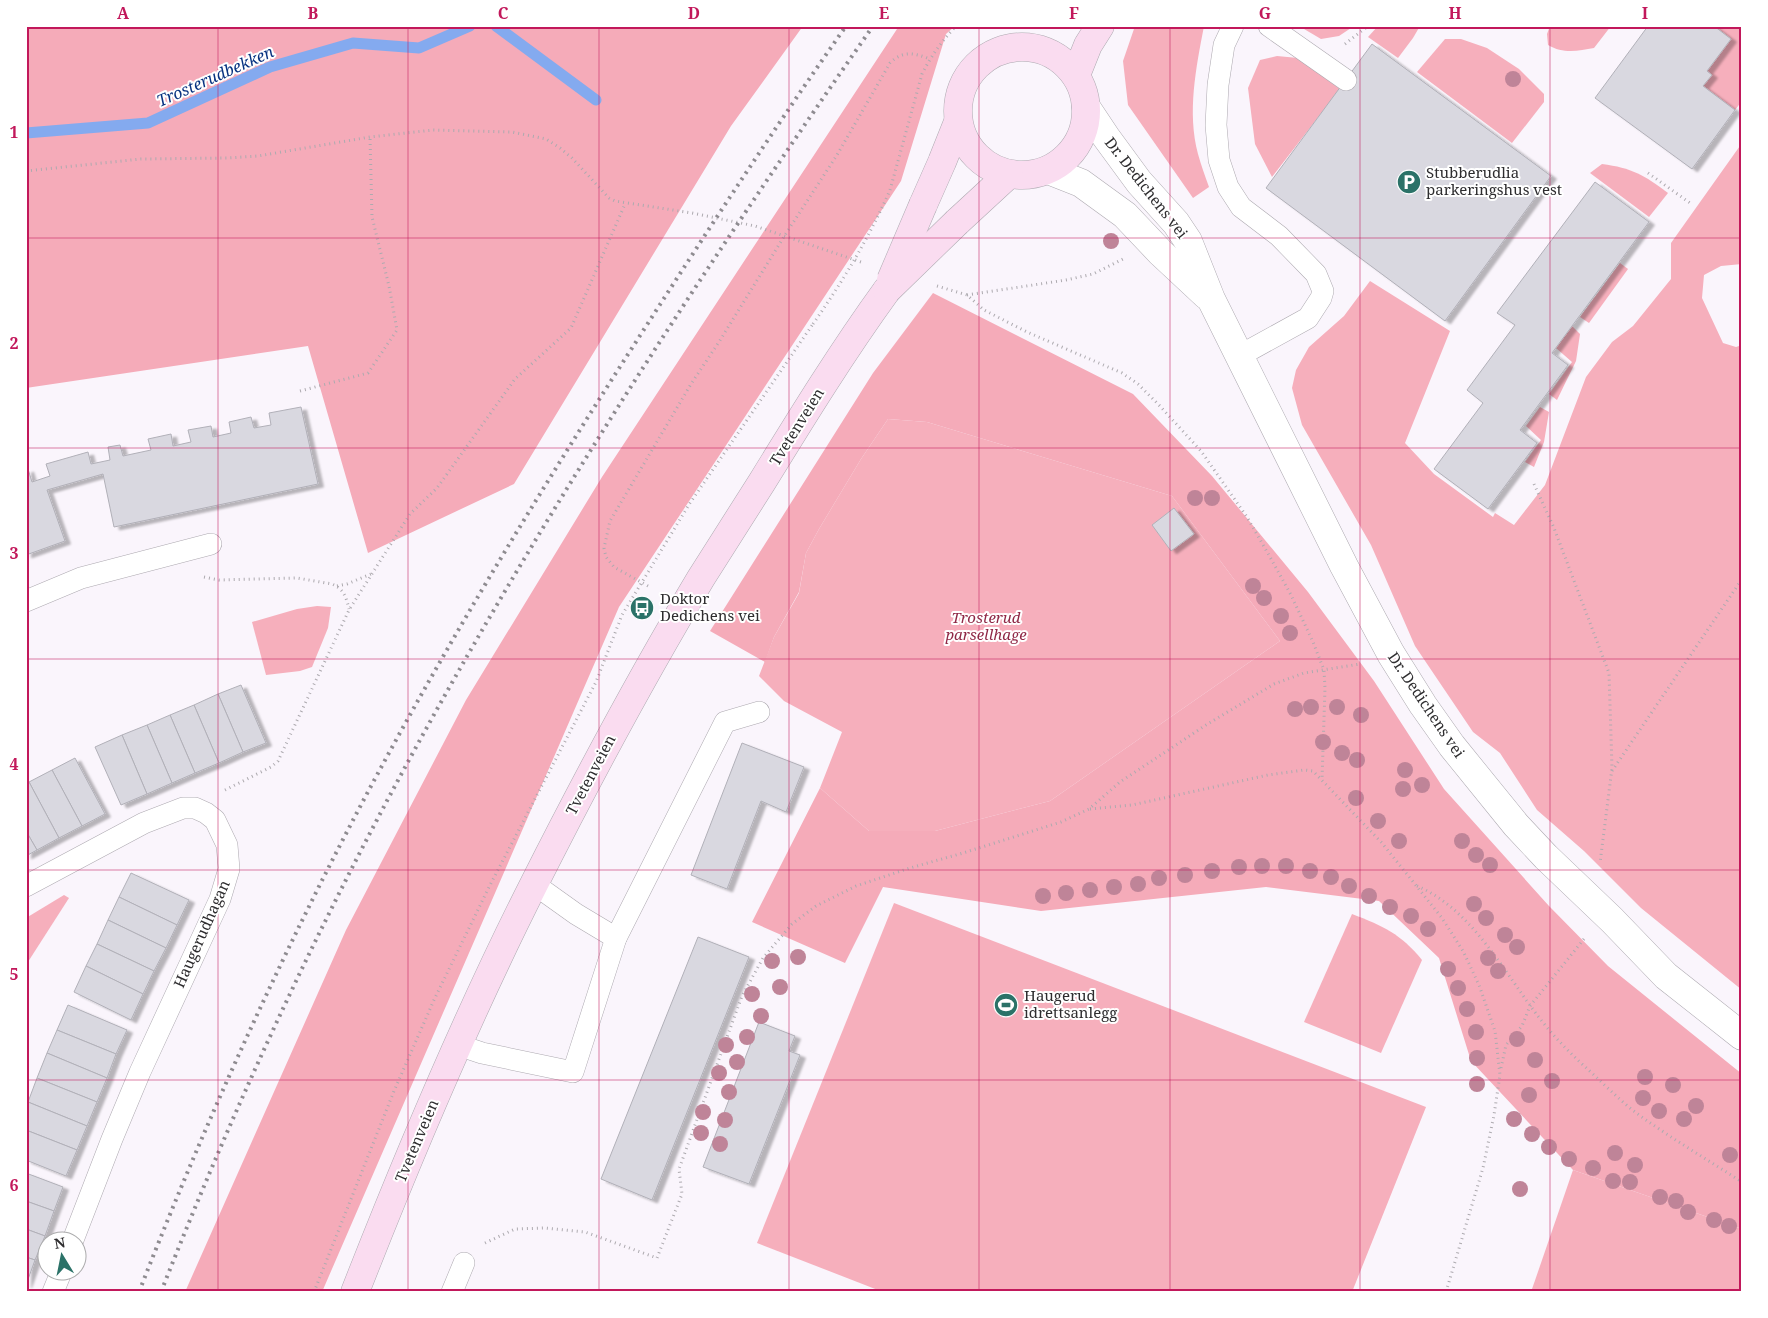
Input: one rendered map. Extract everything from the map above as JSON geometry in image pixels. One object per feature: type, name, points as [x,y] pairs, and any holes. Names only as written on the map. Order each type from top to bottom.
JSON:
[{"type":"main road","points":[[1011,47],[1030,47],[1048,51],[1064,62],[1076,75],[1083,90],[1086,107],[1085,126],[1077,144],[1064,159],[1048,170],[1029,175],[1009,174],[994,169],[981,161],[970,150],[958,122],[958,102],[964,82],[976,66],[992,54],[1011,47],[1036,26]]},
{"type":"main road","points":[[1076,75],[1088,46],[1100,26]]},
{"type":"main road","name":"Tvetenveien","points":[[887,290],[958,122]]},
{"type":"main road","name":"Tvetenveien","points":[[355,1292],[393,1194],[458,1045],[534,884],[622,719],[700,579],[854,336],[887,290],[1009,174]]},
{"type":"street","name":"Dr. Dedichens vei","points":[[1086,107],[1139,182],[1176,223],[1188,241],[1211,300],[1344,566],[1391,654],[1423,705],[1452,746],[1516,825],[1546,857],[1612,920],[1666,976],[1742,1036]]},
{"type":"street","name":"Dr. Dedichens vei","points":[[1048,170],[1081,183],[1125,215],[1161,253],[1211,300]]},
{"type":"lane","points":[[1233,26],[1224,45],[1218,85],[1216,125],[1219,160],[1228,188],[1242,207],[1279,236],[1316,274],[1323,291],[1321,298],[1308,318],[1239,356]]},
{"type":"lane","points":[[1269,26],[1346,80]]},
{"type":"lane","points":[[26,601],[82,578],[211,544]]},
{"type":"lane","points":[[458,1045],[482,1053],[572,1072],[616,938],[725,722],[759,712]]},
{"type":"lane","points":[[26,886],[144,822],[183,808],[195,808],[200,811]]},
{"type":"lane","name":"Haugerudhagan","points":[[77,1230],[115,1130],[159,1029],[220,899],[229,869],[227,845],[215,820],[200,811]]},
{"type":"lane","points":[[534,884],[576,914],[616,938]]},
{"type":"lane","points":[[452,1292],[464,1263]]},
{"type":"lane","points":[[54,1292],[58,1280]]},
{"type":"path","points":[[814,324],[844,279],[868,236],[890,190],[917,89],[930,59],[943,40],[956,26]]},
{"type":"path","points":[[648,586],[614,567],[606,557],[604,548],[610,521],[691,384],[837,155],[890,63],[895,58],[906,53],[916,53],[930,59]]},
{"type":"path","points":[[26,171],[141,159],[258,156],[370,137],[433,130],[512,132],[546,139],[572,158],[609,198],[625,204],[692,213],[755,226],[785,235]]},
{"type":"path","points":[[300,391],[368,373],[396,330],[389,286],[372,217],[370,137]]},
{"type":"path","points":[[1648,173],[1690,203]]},
{"type":"path","points":[[200,811],[220,793],[271,767],[278,761],[349,610],[371,574],[410,514],[437,488],[515,379],[571,328],[625,204]]},
{"type":"path","points":[[1129,256],[1093,274],[967,295],[984,310],[1028,332],[1122,373],[1138,384],[1184,429],[1223,480],[1247,517],[1291,595],[1324,670],[1322,780]]},
{"type":"path","points":[[1534,484],[1554,528],[1609,673],[1612,771],[1600,865]]},
{"type":"path","points":[[164,556],[203,577],[219,580],[297,578],[332,584],[337,586],[346,595],[349,610]]},
{"type":"path","points":[[337,586],[371,574]]},
{"type":"path","points":[[1612,771],[1742,579]]},
{"type":"path","points":[[464,1263],[476,1249],[489,1240],[515,1229],[545,1228],[585,1232],[658,1258],[682,1194],[678,1169],[742,996],[763,958],[792,924],[816,906],[856,886],[1061,822],[1089,809],[1120,782],[1206,725],[1274,684],[1304,673],[1368,663]]},
{"type":"path","points":[[1089,809],[1132,805],[1268,775],[1304,770],[1314,771],[1382,843],[1442,918],[1463,951],[1492,1020],[1500,1075]]},
{"type":"path","points":[[1416,886],[1427,890],[1452,908],[1468,924],[1559,1042],[1621,1101],[1648,1122],[1742,1182]]},
{"type":"path","points":[[1446,1292],[1483,1168],[1506,1045],[1522,1026],[1530,1006],[1588,935]]},
{"type":"green space","points":[[1135,26],[1204,26],[1194,90],[1193,122],[1198,154],[1209,187],[1193,198],[1128,105],[1123,61]]},
{"type":"green space","points":[[1299,26],[1354,26],[1339,36],[1321,39]]},
{"type":"green space","points":[[1378,26],[1420,26],[1398,58],[1368,37]]},
{"type":"green space","points":[[1550,26],[1611,26],[1594,48],[1571,51],[1559,50],[1548,45],[1547,34]]},
{"type":"green space","points":[[1714,26],[1742,26],[1742,101],[1735,110],[1703,86],[1707,71],[1731,39]]},
{"type":"green space","points":[[1445,39],[1461,39],[1487,48],[1519,69],[1544,94],[1544,102],[1512,143],[1417,72]]},
{"type":"green space","points":[[1277,56],[1298,58],[1340,89],[1272,177],[1255,144],[1248,88],[1260,60]]},
{"type":"green space","points":[[1742,143],[1742,264],[1721,266],[1704,275],[1702,298],[1723,343],[1736,347],[1742,345],[1742,990],[1641,908],[1584,851],[1537,810],[1500,753],[1473,732],[1415,646],[1371,545],[1302,425],[1292,388],[1296,370],[1309,347],[1344,316],[1370,281],[1450,331],[1405,443],[1434,474],[1493,517],[1495,513],[1514,525],[1545,485],[1586,377],[1612,342],[1633,326],[1671,279],[1671,243]]},
{"type":"green space","points":[[1602,164],[1637,173],[1668,193],[1649,217],[1590,173]]},
{"type":"green space","points":[[1620,263],[1628,269],[1589,323],[1580,317]]},
{"type":"green space","points":[[1572,326],[1580,334],[1576,361],[1557,400],[1549,394],[1572,362],[1556,348]]},
{"type":"green space","points":[[1540,407],[1549,412],[1544,442],[1534,467],[1525,462],[1541,440],[1526,426]]},
{"type":"green space","name":"Trosterud parsellhage","points":[[888,419],[927,422],[1172,496],[1280,641],[1050,801],[935,831],[869,831],[820,788],[842,732],[784,701],[759,676],[774,637],[799,593],[806,553],[861,459]]},
{"type":"green space","points":[[317,606],[331,607],[328,628],[312,667],[300,671],[266,675],[252,622],[297,609]]},
{"type":"green space","points":[[64,895],[69,898],[26,965],[26,918]]},
{"type":"green space","name":"Haugerud idrettsanlegg","points":[[894,903],[1426,1107],[1352,1292],[883,1292],[757,1243]]},
{"type":"green space","points":[[1352,914],[1399,937],[1422,960],[1381,1053],[1304,1022]]},
{"type":"green space","points":[[1573,1170],[1742,1229],[1742,1292],[1531,1292]]},
{"type":"shaded area","points":[[26,26],[803,26],[731,126],[514,484],[368,553],[308,346],[26,388]]},
{"type":"shaded area","points":[[899,26],[955,26],[946,34],[901,181],[619,607],[322,1292],[185,1292],[346,930],[466,700],[602,477]]},
{"type":"shaded area","points":[[933,293],[1133,394],[1212,476],[1308,592],[1374,681],[1444,789],[1549,906],[1608,966],[1742,1074],[1742,1229],[1573,1170],[1471,1061],[1439,958],[1379,901],[1266,887],[1041,911],[883,887],[845,963],[752,922],[820,788],[869,831],[935,831],[1050,801],[1280,641],[1172,496],[927,422],[888,419],[861,459],[806,553],[799,592],[774,637],[765,662],[710,631],[873,373]]},
{"type":"building","points":[[1648,26],[1714,26],[1731,39],[1707,71],[1712,75],[1703,86],[1735,110],[1692,169],[1595,98]]},
{"type":"building","name":"Stubberudlia parkeringshus vest","points":[[1372,44],[1551,176],[1445,321],[1266,188]]},
{"type":"building","points":[[1595,182],[1649,222],[1552,353],[1568,365],[1520,430],[1537,443],[1488,509],[1434,469],[1483,403],[1467,390],[1515,325],[1497,313]]},
{"type":"building","points":[[301,407],[318,484],[114,527],[103,474],[47,490],[65,541],[26,555],[26,470],[28,469],[32,482],[50,476],[46,464],[88,452],[91,464],[110,460],[108,447],[120,445],[123,456],[151,450],[148,439],[171,434],[173,446],[191,442],[188,430],[211,426],[213,437],[231,433],[229,422],[251,417],[254,428],[271,425],[269,413]]},
{"type":"building","points":[[1174,508],[1194,534],[1171,551],[1152,525]]},
{"type":"building","points":[[241,685],[266,743],[243,752],[218,694]]},
{"type":"building","points":[[218,694],[243,752],[219,763],[194,705]]},
{"type":"building","points":[[194,705],[219,763],[195,773],[170,715]]},
{"type":"building","points":[[170,715],[195,773],[172,783],[147,725]]},
{"type":"building","points":[[147,725],[172,783],[147,794],[122,735]]},
{"type":"building","points":[[122,735],[147,794],[121,805],[95,747]]},
{"type":"building","points":[[742,743],[804,767],[786,812],[761,801],[727,889],[691,875]]},
{"type":"building","points":[[75,758],[105,814],[82,826],[52,770]]},
{"type":"building","points":[[52,770],[82,826],[59,838],[29,782]]},
{"type":"building","points":[[29,782],[59,838],[37,850],[26,831],[26,784]]},
{"type":"building","points":[[26,831],[37,850],[26,856]]},
{"type":"building","points":[[131,873],[189,900],[177,925],[119,897]]},
{"type":"building","points":[[119,897],[177,925],[166,948],[108,920]]},
{"type":"building","points":[[108,920],[166,948],[154,971],[97,944]]},
{"type":"building","points":[[698,937],[749,957],[652,1200],[601,1179]]},
{"type":"building","points":[[97,944],[154,971],[143,994],[86,966]]},
{"type":"building","points":[[86,966],[143,994],[131,1020],[74,992]]},
{"type":"building","points":[[68,1005],[127,1030],[116,1054],[57,1030]]},
{"type":"building","points":[[759,1022],[795,1036],[789,1051],[800,1055],[749,1184],[703,1167]]},
{"type":"building","points":[[57,1030],[116,1054],[107,1078],[47,1053]]},
{"type":"building","points":[[47,1053],[107,1078],[97,1102],[37,1078]]},
{"type":"building","points":[[37,1078],[97,1102],[87,1126],[28,1102]]},
{"type":"building","points":[[28,1102],[87,1126],[77,1150],[26,1130],[26,1105]]},
{"type":"building","points":[[26,1130],[77,1150],[66,1176],[26,1160]]},
{"type":"building","points":[[26,1173],[63,1187],[54,1211],[26,1201]]},
{"type":"building","points":[[26,1201],[54,1211],[47,1230],[38,1230],[38,1233],[26,1229]]},
{"type":"building","points":[[26,1229],[38,1233],[38,1253],[35,1260],[26,1257]]},
{"type":"building","points":[[26,1257],[35,1260],[26,1285]]},
{"type":"waterway","name":"Trosterudbekken","points":[[26,133],[148,123],[270,67],[353,43],[419,48],[470,26]]},
{"type":"waterway","name":"Trosterudbekken","points":[[496,26],[596,100]]},
{"type":"railway","points":[[139,1292],[191,1164],[276,974],[338,849],[428,682],[520,527],[672,285],[846,26]]},
{"type":"railway","points":[[161,1292],[218,1153],[279,1016],[345,882],[415,749],[467,656],[521,563],[634,382],[752,203],[873,26]]},
{"type":"place","name":"Stubberudlia parkeringshus vest","points":[[1409,182]]},
{"type":"place","name":"Doktor Dedichens vei","points":[[642,608]]},
{"type":"place","name":"Haugerud idrettsanlegg","points":[[1006,1005]]}]
